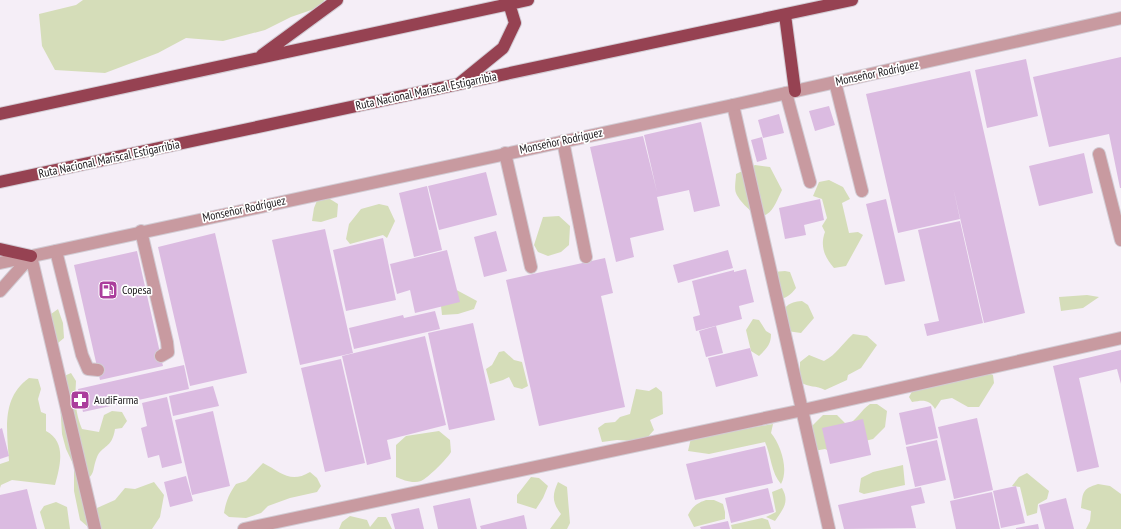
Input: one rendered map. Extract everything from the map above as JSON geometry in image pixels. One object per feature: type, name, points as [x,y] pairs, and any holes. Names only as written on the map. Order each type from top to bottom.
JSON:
[{"type":"highway","points":[[258,58],[337,0]]},
{"type":"highway","points":[[0,114],[509,2],[528,0]]},
{"type":"highway","name":"Ruta Nacional Mariscal Estigarribia","points":[[0,182],[852,0]]},
{"type":"highway","points":[[458,85],[503,48],[514,23],[509,2]]},
{"type":"highway","points":[[785,15],[790,92]]},
{"type":"highway","points":[[0,249],[31,256]]},
{"type":"street","name":"Monseñor Rodríguez","points":[[0,263],[141,231],[733,105],[1121,18]]},
{"type":"street","points":[[835,82],[862,191]]},
{"type":"street","points":[[790,92],[810,182]]},
{"type":"street","points":[[733,105],[829,529]]},
{"type":"street","points":[[562,141],[586,257]]},
{"type":"street","points":[[505,153],[531,267]]},
{"type":"street","points":[[1099,154],[1121,240]]},
{"type":"street","points":[[141,231],[167,342],[168,352],[161,356]]},
{"type":"street","points":[[56,251],[82,355],[88,369],[98,370]]},
{"type":"street","points":[[0,291],[31,256]]},
{"type":"street","points":[[31,256],[95,529]]},
{"type":"street","points":[[244,529],[803,410],[1121,338]]},
{"type":"green space","points":[[83,0],[324,0],[323,6],[291,17],[265,30],[223,41],[186,38],[158,53],[105,73],[55,70],[42,46],[39,14],[76,5]]},
{"type":"green space","points":[[755,165],[770,167],[782,190],[772,210],[763,215],[754,213],[744,205],[735,191],[736,174]]},
{"type":"green space","points":[[829,180],[843,187],[850,199],[842,203],[849,233],[858,232],[863,235],[846,266],[834,268],[825,255],[823,246],[825,232],[822,226],[827,218],[822,199],[813,196],[819,182]]},
{"type":"green space","points":[[318,198],[330,199],[338,204],[337,217],[321,222],[312,221],[314,208]]},
{"type":"green space","points":[[379,204],[388,206],[395,221],[387,238],[383,235],[350,244],[346,239],[349,224],[361,209]]},
{"type":"green space","points":[[559,216],[570,226],[569,245],[561,252],[548,256],[538,252],[534,245],[543,217]]},
{"type":"green space","points":[[773,272],[790,272],[796,288],[786,298],[772,298],[767,284]]},
{"type":"green space","points":[[451,287],[477,301],[474,309],[458,314],[442,315],[441,306]]},
{"type":"green space","points":[[1087,295],[1099,297],[1083,308],[1061,311],[1059,297]]},
{"type":"green space","points":[[802,301],[808,305],[814,318],[801,333],[787,331],[778,319],[782,311],[790,304]]},
{"type":"green space","points":[[58,309],[63,323],[64,338],[58,343],[47,343],[42,333],[40,322]]},
{"type":"green space","points":[[753,319],[759,320],[766,331],[771,334],[769,344],[759,356],[751,351],[746,330]]},
{"type":"green space","points":[[853,334],[867,336],[877,345],[861,368],[848,375],[847,380],[825,390],[800,382],[800,362],[809,355],[824,361],[836,352]]},
{"type":"green space","points":[[504,351],[514,360],[522,362],[528,386],[522,389],[514,387],[509,377],[490,384],[486,369],[492,365],[499,352]]},
{"type":"green space","points":[[972,366],[993,375],[994,383],[979,407],[968,407],[952,398],[941,400],[935,409],[928,402],[912,402],[909,397],[920,377],[934,378],[944,385]]},
{"type":"green space","points":[[71,373],[76,381],[76,405],[82,429],[99,432],[104,415],[112,411],[122,412],[127,421],[122,428],[115,429],[112,440],[99,453],[92,474],[83,484],[85,501],[97,508],[115,500],[125,488],[135,489],[154,482],[164,495],[160,517],[152,529],[96,529],[88,527],[80,520],[74,491],[74,466],[66,449],[62,434],[60,403],[56,392],[62,377]]},
{"type":"green space","points":[[29,378],[38,379],[41,389],[38,399],[41,412],[46,414],[46,431],[57,441],[59,448],[59,470],[55,485],[12,480],[1,485],[0,488],[0,464],[9,461],[7,426],[10,405],[20,386]]},
{"type":"green space","points":[[656,387],[662,392],[663,414],[650,420],[654,430],[646,439],[602,442],[598,428],[605,423],[615,422],[620,417],[630,414],[636,389],[649,391]]},
{"type":"green space","points":[[870,404],[877,404],[887,411],[885,427],[873,439],[857,443],[836,454],[825,449],[808,452],[803,445],[804,434],[823,415],[837,415],[847,425]]},
{"type":"green space","points":[[773,424],[771,433],[781,451],[784,465],[781,484],[775,475],[765,442],[709,454],[688,451],[691,438]]},
{"type":"green space","points":[[439,431],[450,440],[451,452],[442,463],[428,476],[418,482],[411,482],[396,477],[396,445],[406,436]]},
{"type":"green space","points":[[263,463],[291,477],[297,477],[310,472],[317,478],[321,486],[317,492],[290,498],[268,506],[261,513],[246,518],[229,517],[224,513],[227,501],[236,484],[246,481]]},
{"type":"green space","points":[[903,465],[905,485],[864,494],[859,492],[861,478],[873,472]]},
{"type":"green space","points":[[1027,473],[1049,491],[1047,499],[1038,504],[1037,513],[1027,516],[1020,487],[1012,486],[1019,477]]},
{"type":"green space","points":[[531,477],[539,478],[548,486],[536,509],[517,503],[517,495]]},
{"type":"green space","points":[[558,482],[567,487],[570,523],[567,529],[550,529],[561,514],[556,506],[554,498]]},
{"type":"green space","points":[[1098,484],[1110,486],[1121,494],[1121,529],[1086,529],[1090,521],[1091,511],[1081,508],[1083,495],[1086,490]]},
{"type":"green space","points":[[782,488],[785,501],[783,509],[775,521],[766,517],[776,512],[772,492]]},
{"type":"green space","points":[[706,500],[714,500],[723,504],[725,519],[694,527],[688,515],[695,506]]},
{"type":"green space","points":[[56,502],[67,507],[70,529],[45,529],[40,512],[44,506]]},
{"type":"green space","points":[[350,516],[367,520],[370,527],[378,517],[386,517],[392,529],[339,529],[342,522]]},
{"type":"green space","points":[[762,518],[768,520],[771,529],[732,529],[731,525]]},
{"type":"building","points":[[1121,57],[1120,188],[1109,134],[1049,147],[1033,77]]},
{"type":"building","points":[[1026,59],[1038,116],[987,128],[975,70]]},
{"type":"building","points":[[970,71],[1025,313],[984,323],[953,187],[960,219],[898,233],[866,94]]},
{"type":"building","points":[[829,106],[835,125],[815,131],[809,111]]},
{"type":"building","points":[[779,114],[784,133],[763,138],[758,120]]},
{"type":"building","points":[[701,122],[720,206],[694,212],[689,190],[657,197],[664,230],[630,238],[634,257],[616,262],[590,147],[643,136],[657,192],[644,135]]},
{"type":"building","points":[[762,137],[767,159],[757,162],[751,140]]},
{"type":"building","points":[[1084,153],[1093,193],[1039,206],[1029,166]]},
{"type":"building","points":[[486,172],[497,215],[439,230],[428,186]]},
{"type":"building","points":[[427,186],[442,250],[414,257],[399,193]]},
{"type":"building","points":[[820,199],[824,220],[804,225],[806,235],[785,239],[779,208]]},
{"type":"building","points":[[886,199],[905,281],[885,285],[866,204]]},
{"type":"building","points":[[960,221],[983,323],[927,336],[924,324],[939,321],[918,230]]},
{"type":"building","points":[[325,229],[353,353],[300,365],[272,240]]},
{"type":"building","points":[[496,231],[507,271],[484,277],[474,237]]},
{"type":"building","points":[[215,233],[247,373],[190,386],[158,247]]},
{"type":"building","points":[[383,238],[396,300],[346,311],[333,250]]},
{"type":"building","points":[[447,250],[460,302],[415,313],[410,290],[397,294],[390,264]]},
{"type":"building","points":[[728,250],[733,268],[678,283],[673,265]]},
{"type":"building","points":[[137,251],[163,366],[100,380],[74,265]]},
{"type":"building","points":[[605,258],[613,293],[601,296],[625,407],[539,426],[506,280]]},
{"type":"building","points":[[746,269],[754,302],[739,306],[742,319],[696,331],[693,317],[700,315],[692,281],[734,270],[734,272]]},
{"type":"building","points":[[435,311],[440,329],[354,349],[349,328],[403,315],[404,318]]},
{"type":"building","points":[[473,323],[495,420],[449,430],[428,333]]},
{"type":"building","points":[[716,326],[723,353],[706,357],[699,331]]},
{"type":"building","points":[[425,336],[446,425],[387,440],[391,459],[367,465],[342,356]]},
{"type":"building","points":[[750,348],[758,376],[716,387],[708,358]]},
{"type":"building","points":[[1121,350],[1121,384],[1117,369],[1079,378],[1099,467],[1077,472],[1053,366]]},
{"type":"building","points":[[341,359],[365,463],[325,472],[301,368]]},
{"type":"building","points":[[184,365],[189,389],[83,412],[78,389]]},
{"type":"building","points":[[213,386],[219,406],[173,416],[169,396]]},
{"type":"building","points":[[167,397],[182,463],[162,468],[159,455],[148,458],[141,428],[147,426],[142,403]]},
{"type":"building","points":[[931,406],[938,438],[906,445],[899,413]]},
{"type":"building","points":[[213,411],[230,486],[192,495],[175,420]]},
{"type":"building","points":[[977,418],[993,490],[954,499],[938,427]]},
{"type":"building","points":[[863,419],[871,455],[830,464],[822,428]]},
{"type":"building","points":[[2,428],[9,456],[0,459],[0,429]]},
{"type":"building","points":[[937,440],[946,480],[915,487],[906,447]]},
{"type":"building","points":[[765,446],[773,483],[695,500],[686,464]]},
{"type":"building","points":[[186,476],[193,501],[170,507],[164,482]]},
{"type":"building","points":[[1016,486],[1025,523],[1001,528],[993,491]]},
{"type":"building","points":[[921,487],[925,503],[911,506],[916,528],[844,529],[838,505]]},
{"type":"building","points":[[768,488],[774,512],[731,523],[725,498]]},
{"type":"building","points":[[27,489],[37,529],[0,529],[0,495]]},
{"type":"building","points":[[992,492],[1000,529],[956,529],[950,501]]},
{"type":"building","points":[[470,498],[477,529],[438,529],[433,506]]},
{"type":"building","points":[[1066,498],[1074,529],[1045,529],[1039,505]]},
{"type":"building","points":[[419,508],[424,529],[395,529],[391,514]]},
{"type":"building","points":[[524,515],[527,529],[481,529],[480,526]]},
{"type":"building","points":[[728,521],[730,529],[701,529],[700,527]]},
{"type":"building","points":[[1038,524],[1039,529],[1016,529],[1016,528]]},
{"type":"place","name":"Copesa","points":[[108,290]]},
{"type":"place","name":"AudiFarma","points":[[80,400]]}]
